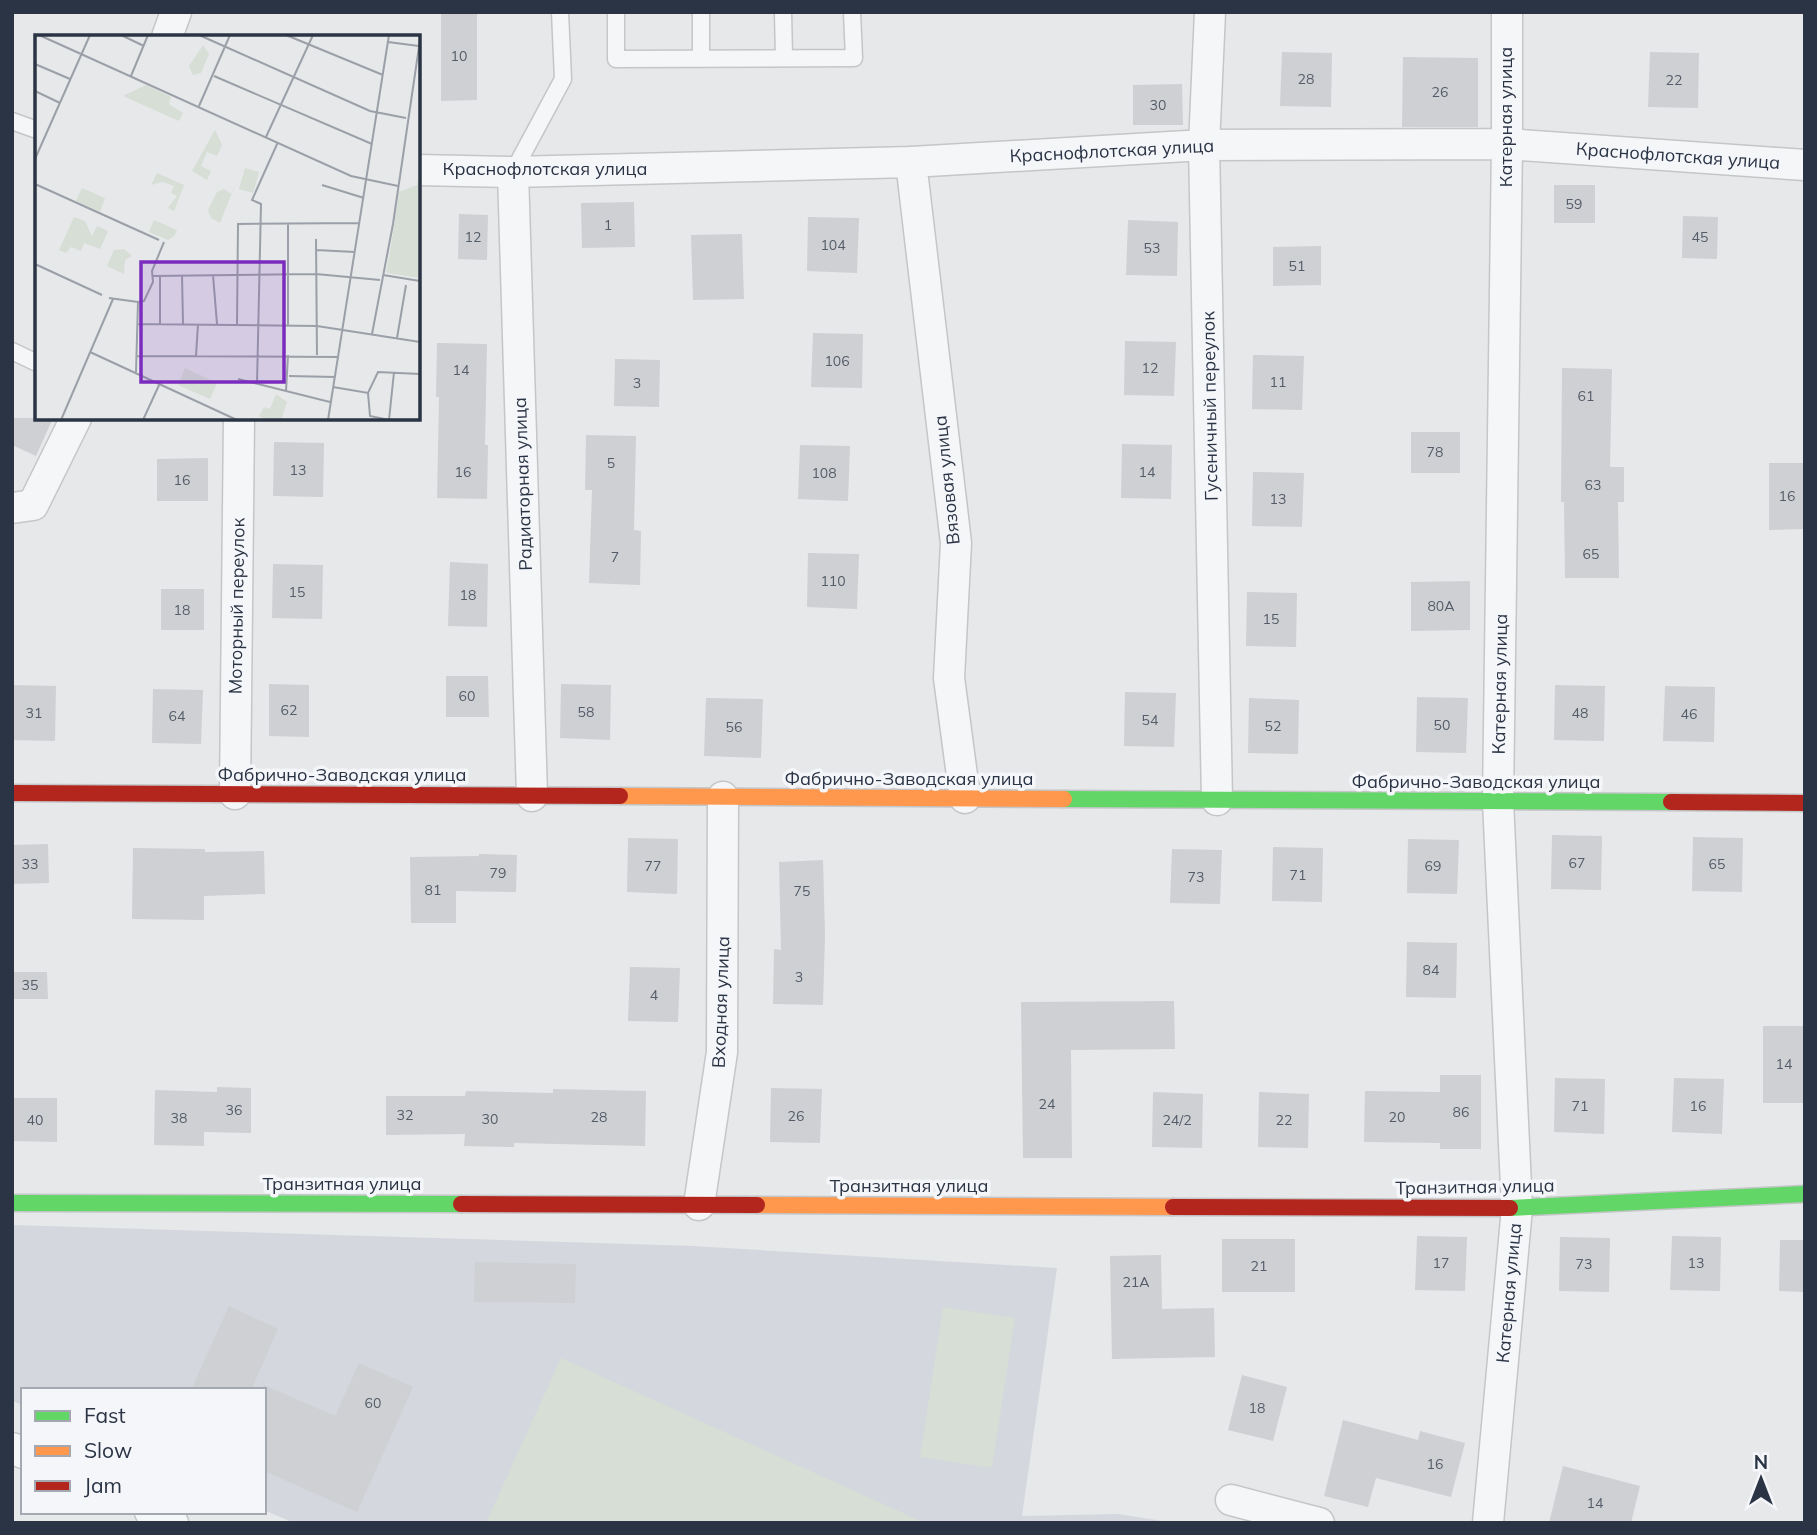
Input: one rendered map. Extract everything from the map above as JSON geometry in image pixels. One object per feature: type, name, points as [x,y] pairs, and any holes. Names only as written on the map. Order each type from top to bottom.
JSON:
[{"type":"street","points":[[168,35],[176,12]]},
{"type":"street","name":"Гусеничный переулок","points":[[1210,12],[1205,145],[1217,800]]},
{"type":"street","name":"Катерная улица","points":[[1488,1523],[1517,1208],[1498,802],[1507,12]]},
{"type":"street","name":"Краснофлотская улица","points":[[420,170],[513,172],[911,162],[1205,145],[1507,144],[1805,165]]},
{"type":"street","name":"Вязовая улица","points":[[911,162],[956,543],[950,678],[965,798]]},
{"type":"street","name":"Радиаторная улица","points":[[513,172],[532,796]]},
{"type":"street","points":[[19,503],[75,420]]},
{"type":"street","name":"Моторный переулок","points":[[235,794],[239,420]]},
{"type":"street","name":"Фабрично-Заводская улица","points":[[12,793],[1805,803]]},
{"type":"street","name":"Входная улица","points":[[699,1205],[722,1052],[723,797]]},
{"type":"street","name":"Транзитная улица","points":[[12,1203],[1517,1208],[1805,1194]]},
{"type":"street","points":[[1231,1500],[1319,1523]]},
{"type":"street","points":[[154,1514],[173,1523]]},
{"type":"lane","points":[[513,172],[563,79],[560,12]]},
{"type":"lane","points":[[616,12],[616,59],[854,58],[852,12]]},
{"type":"lane","points":[[701,12],[701,59]]},
{"type":"lane","points":[[783,12],[784,58]]},
{"type":"lane","points":[[12,121],[35,129]]},
{"type":"lane","points":[[12,351],[35,362]]},
{"type":"shaded area","points":[[12,1225],[693,1246],[1057,1268],[1022,1516],[1118,1514],[1175,1523],[294,1523],[266,1511],[266,1388],[21,1388],[21,1404],[12,1401]]},
{"type":"shaded area","points":[[943,1307],[1015,1318],[992,1468],[920,1457]]},
{"type":"shaded area","points":[[561,1358],[925,1523],[486,1523]]},
{"type":"building","points":[[441,12],[477,12],[477,100],[441,101]]},
{"type":"building","points":[[1282,52],[1332,53],[1331,107],[1280,106]]},
{"type":"building","points":[[1650,52],[1699,53],[1698,108],[1648,107]]},
{"type":"building","points":[[1403,57],[1478,58],[1478,127],[1402,127]]},
{"type":"building","points":[[1182,84],[1183,125],[1133,125],[1133,85]]},
{"type":"building","points":[[1554,185],[1595,185],[1595,223],[1554,223]]},
{"type":"building","points":[[634,202],[635,247],[582,248],[581,203]]},
{"type":"building","points":[[459,214],[488,215],[487,260],[458,259]]},
{"type":"building","points":[[1683,216],[1718,217],[1717,259],[1682,258]]},
{"type":"building","points":[[808,217],[859,218],[857,273],[807,271]]},
{"type":"building","points":[[1128,220],[1178,222],[1177,276],[1126,275]]},
{"type":"building","points":[[742,234],[744,299],[693,300],[691,235]]},
{"type":"building","points":[[1321,246],[1321,285],[1273,286],[1273,247]]},
{"type":"building","points":[[813,333],[863,334],[862,388],[811,387]]},
{"type":"building","points":[[1125,341],[1176,342],[1174,396],[1124,395]]},
{"type":"building","points":[[437,343],[487,344],[487,499],[437,498]]},
{"type":"building","points":[[1253,355],[1304,356],[1302,410],[1252,409]]},
{"type":"building","points":[[615,359],[660,360],[659,407],[614,406]]},
{"type":"building","points":[[1562,368],[1612,369],[1610,467],[1624,467],[1624,502],[1618,502],[1619,578],[1565,578],[1564,502],[1561,502]]},
{"type":"building","points":[[12,418],[52,420],[36,456],[12,445]]},
{"type":"building","points":[[1411,432],[1460,432],[1460,473],[1411,473]]},
{"type":"building","points":[[586,435],[636,436],[634,530],[641,531],[640,585],[589,583],[592,490],[585,490]]},
{"type":"building","points":[[274,442],[324,443],[323,497],[273,496]]},
{"type":"building","points":[[1122,444],[1172,445],[1171,499],[1121,498]]},
{"type":"building","points":[[800,445],[850,446],[848,501],[798,499]]},
{"type":"building","points":[[208,458],[208,501],[157,501],[157,459]]},
{"type":"building","points":[[1769,463],[1805,463],[1805,529],[1769,530]]},
{"type":"building","points":[[1253,472],[1304,473],[1302,527],[1252,526]]},
{"type":"building","points":[[808,553],[859,554],[857,609],[807,607]]},
{"type":"building","points":[[450,562],[488,564],[487,627],[448,626]]},
{"type":"building","points":[[273,564],[323,565],[322,619],[272,618]]},
{"type":"building","points":[[1470,581],[1470,630],[1411,631],[1411,582]]},
{"type":"building","points":[[161,589],[204,589],[204,630],[161,630]]},
{"type":"building","points":[[1247,592],[1297,593],[1296,647],[1246,646]]},
{"type":"building","points":[[446,676],[488,676],[489,717],[446,717]]},
{"type":"building","points":[[269,684],[309,685],[309,737],[269,736]]},
{"type":"building","points":[[561,684],[611,685],[610,740],[560,738]]},
{"type":"building","points":[[12,685],[56,686],[55,741],[12,740]]},
{"type":"building","points":[[1555,685],[1605,686],[1604,741],[1554,740]]},
{"type":"building","points":[[1665,686],[1715,687],[1714,742],[1663,741]]},
{"type":"building","points":[[153,689],[203,690],[201,744],[152,743]]},
{"type":"building","points":[[1125,692],[1176,693],[1174,747],[1124,746]]},
{"type":"building","points":[[1417,697],[1468,698],[1466,753],[1416,752]]},
{"type":"building","points":[[706,698],[763,699],[761,758],[704,756]]},
{"type":"building","points":[[1249,698],[1299,700],[1298,754],[1248,753]]},
{"type":"building","points":[[1552,835],[1602,836],[1601,890],[1551,889]]},
{"type":"building","points":[[1693,837],[1743,838],[1742,892],[1692,891]]},
{"type":"building","points":[[628,838],[678,839],[677,894],[627,892]]},
{"type":"building","points":[[1408,839],[1459,840],[1457,894],[1407,893]]},
{"type":"building","points":[[48,844],[49,883],[12,884],[12,845]]},
{"type":"building","points":[[1273,847],[1323,848],[1322,902],[1272,901]]},
{"type":"building","points":[[133,848],[205,849],[205,852],[264,851],[265,894],[204,896],[204,920],[132,919]]},
{"type":"building","points":[[1172,849],[1222,850],[1220,904],[1170,903]]},
{"type":"building","points":[[517,855],[516,892],[456,891],[456,923],[411,923],[410,857]]},
{"type":"building","points":[[823,860],[823,1005],[773,1004],[774,949],[781,950],[779,862]]},
{"type":"building","points":[[1407,942],[1457,943],[1456,998],[1406,997]]},
{"type":"building","points":[[630,967],[680,968],[678,1022],[628,1021]]},
{"type":"building","points":[[12,972],[47,972],[48,999],[12,999]]},
{"type":"building","points":[[1174,1001],[1175,1049],[1071,1050],[1072,1158],[1023,1158],[1021,1002]]},
{"type":"building","points":[[1763,1026],[1805,1026],[1805,1103],[1763,1103]]},
{"type":"building","points":[[1440,1075],[1481,1075],[1481,1149],[1440,1149],[1440,1143],[1364,1142],[1365,1091],[1440,1092]]},
{"type":"building","points":[[1555,1078],[1605,1079],[1604,1134],[1554,1132]]},
{"type":"building","points":[[1674,1078],[1724,1079],[1722,1134],[1672,1132]]},
{"type":"building","points":[[217,1087],[251,1088],[251,1133],[204,1132],[204,1146],[154,1145],[155,1090],[217,1092]]},
{"type":"building","points":[[771,1088],[822,1089],[820,1143],[770,1142]]},
{"type":"building","points":[[553,1089],[646,1091],[645,1146],[514,1143],[514,1147],[464,1146],[465,1134],[386,1135],[386,1096],[465,1096],[466,1091],[553,1093]]},
{"type":"building","points":[[1153,1092],[1203,1094],[1202,1148],[1152,1147]]},
{"type":"building","points":[[1259,1092],[1309,1094],[1308,1148],[1258,1147]]},
{"type":"building","points":[[12,1098],[57,1098],[57,1142],[12,1141]]},
{"type":"building","points":[[1417,1236],[1467,1237],[1465,1291],[1415,1290]]},
{"type":"building","points":[[1672,1236],[1721,1237],[1720,1291],[1670,1290]]},
{"type":"building","points":[[1560,1237],[1610,1238],[1609,1292],[1559,1291]]},
{"type":"building","points":[[1222,1239],[1295,1239],[1295,1292],[1222,1292]]},
{"type":"building","points":[[1780,1240],[1805,1240],[1805,1292],[1779,1291]]},
{"type":"building","points":[[1161,1255],[1162,1309],[1214,1308],[1215,1357],[1112,1359],[1110,1256]]},
{"type":"building","points":[[475,1262],[576,1264],[575,1303],[474,1302]]},
{"type":"building","points":[[229,1306],[278,1329],[252,1388],[192,1388]]},
{"type":"building","points":[[359,1363],[413,1387],[357,1512],[266,1472],[264,1385],[335,1416]]},
{"type":"building","points":[[1242,1375],[1287,1387],[1273,1441],[1228,1430]]},
{"type":"building","points":[[1343,1420],[1418,1440],[1420,1431],[1465,1443],[1451,1497],[1376,1478],[1368,1507],[1324,1496]]},
{"type":"building","points":[[1563,1466],[1640,1486],[1631,1523],[1549,1523]]},
{"type":"traffic: fast","points":[[1064,799],[1671,802]]},
{"type":"traffic: fast","points":[[1510,1208],[1805,1194]]},
{"type":"traffic: fast","points":[[12,1203],[461,1204]]},
{"type":"traffic: slow","points":[[620,796],[1064,799]]},
{"type":"traffic: slow","points":[[757,1205],[1173,1207]]},
{"type":"traffic: jam","points":[[12,793],[620,796]]},
{"type":"traffic: jam","points":[[1671,802],[1805,803]]},
{"type":"traffic: jam","points":[[461,1204],[757,1205]]},
{"type":"traffic: jam","points":[[1173,1207],[1510,1208]]}]
